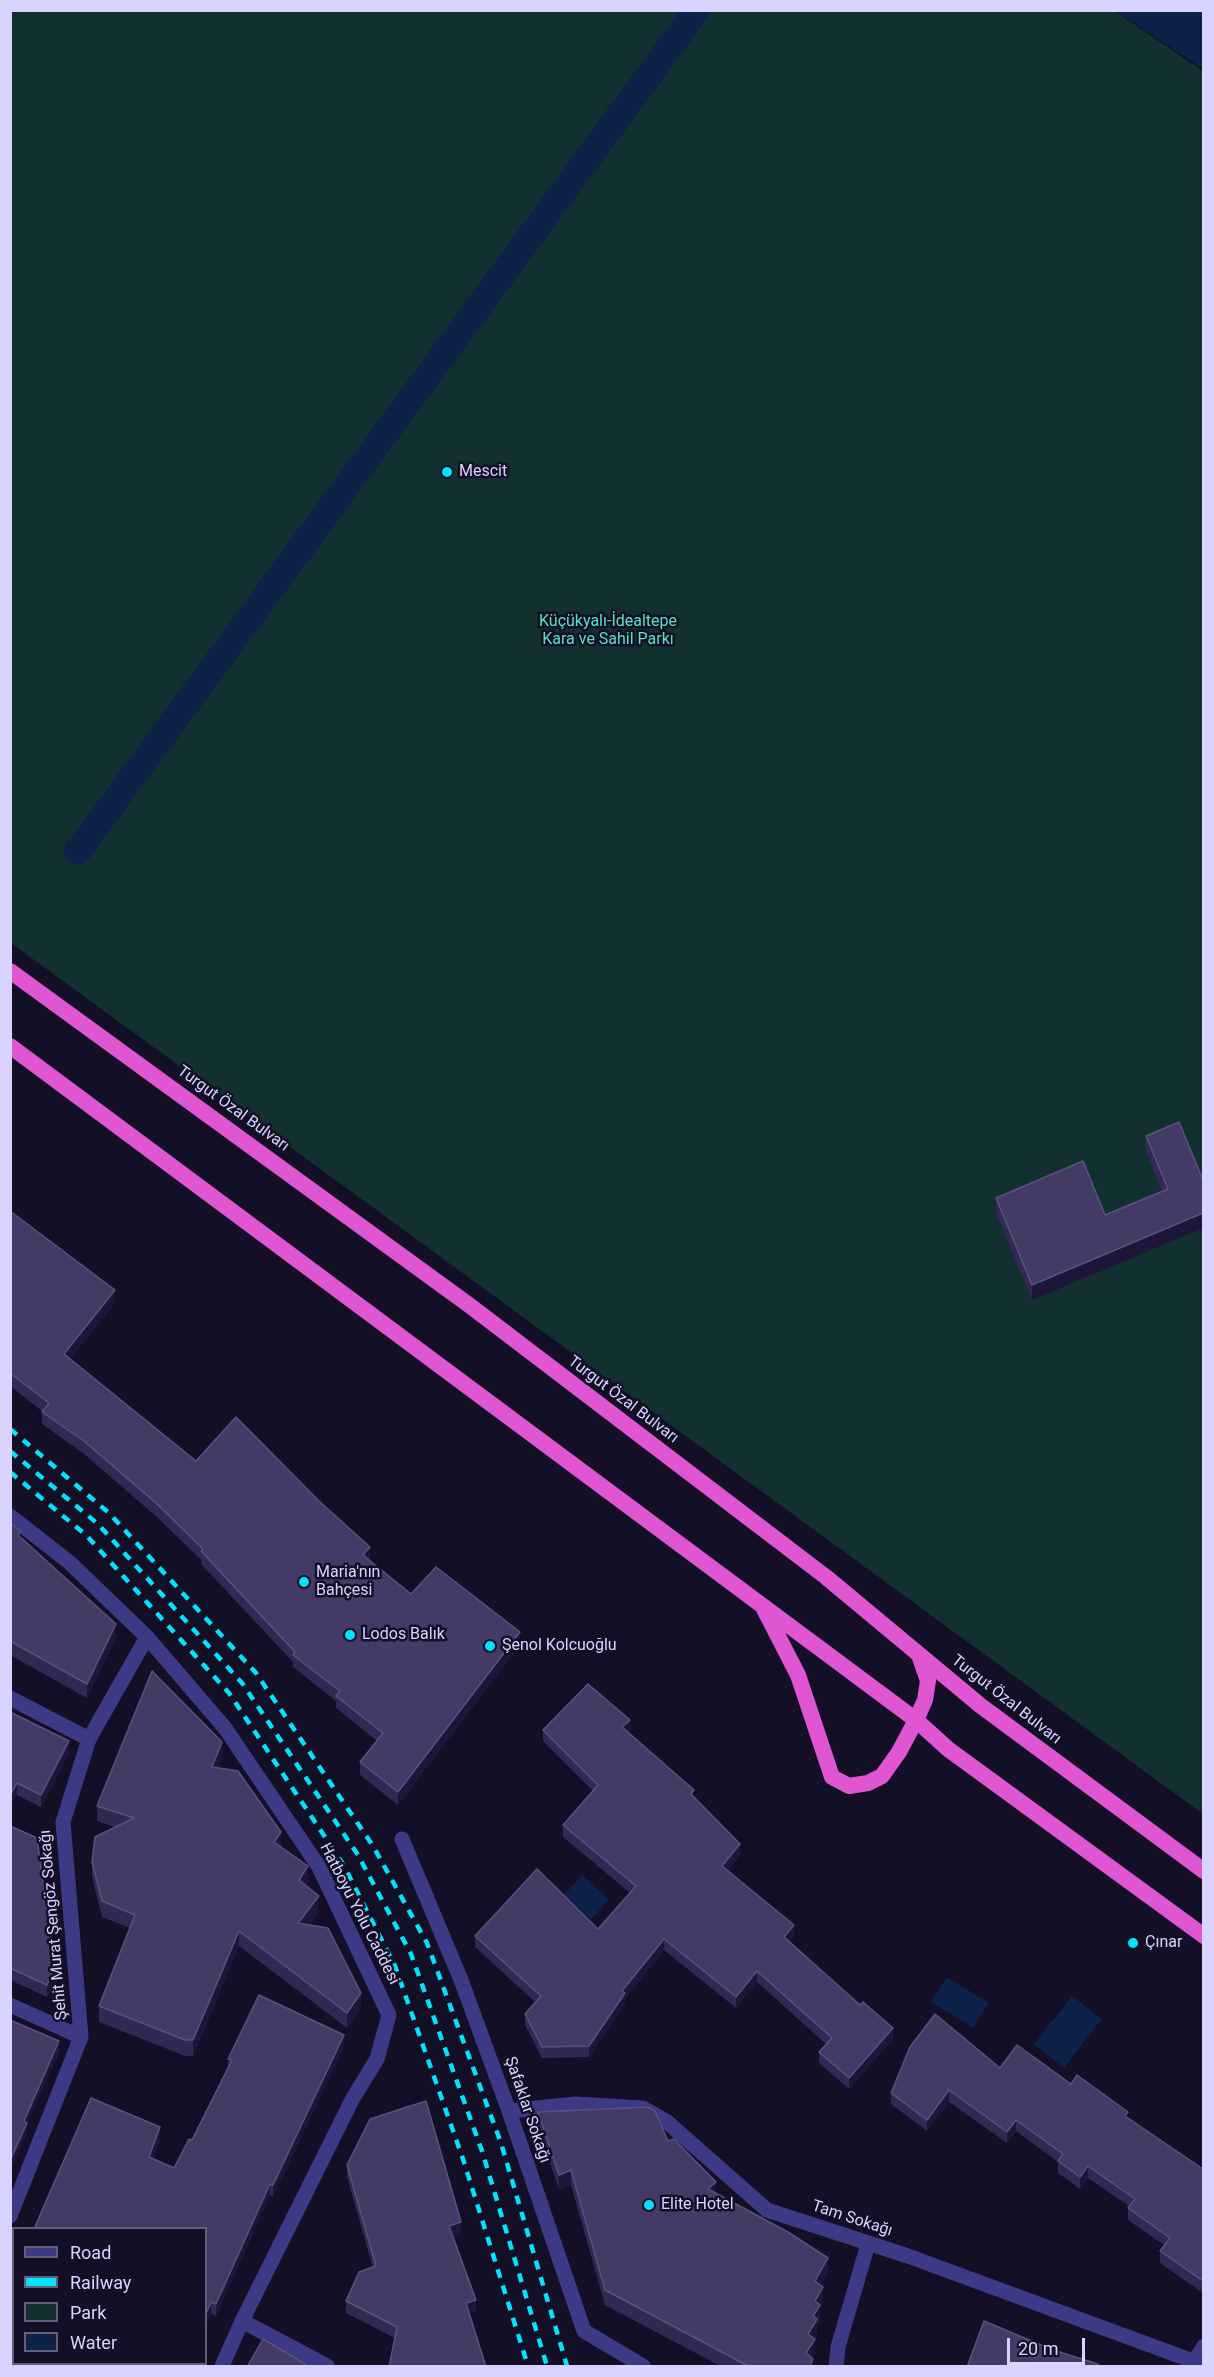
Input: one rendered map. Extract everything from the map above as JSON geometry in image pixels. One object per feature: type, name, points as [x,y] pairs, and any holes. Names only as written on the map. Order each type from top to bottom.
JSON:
[{"type":"highway","name":"Turgut Özal Bulvarı","points":[[10,971],[469,1305],[826,1577],[981,1706],[1203,1871]]},
{"type":"highway","points":[[10,1046],[763,1605],[916,1720],[948,1749],[1203,1936]]},
{"type":"highway","points":[[763,1605],[798,1675],[832,1777],[849,1786],[868,1783],[882,1776],[899,1752],[916,1720],[926,1700],[928,1681],[919,1654]]},
{"type":"street","name":"Hatboyu Yolu Caddesi","points":[[10,1516],[69,1562],[147,1637],[225,1728],[319,1866],[389,2015],[377,2059],[353,2098],[242,2321],[222,2367]]},
{"type":"street","name":"Şehit Murat Şengöz Sokağı","points":[[10,2216],[81,2037],[63,1822],[89,1739],[147,1637]]},
{"type":"street","points":[[10,1698],[89,1739]]},
{"type":"street","name":"Şafaklar Sokağı","points":[[402,1839],[461,1980],[584,2331],[643,2367]]},
{"type":"street","points":[[10,2005],[81,2037]]},
{"type":"street","name":"Tam Sokağı","points":[[509,2112],[575,2104],[643,2108],[666,2121],[767,2210],[908,2256],[1195,2365]]},
{"type":"street","points":[[836,2367],[838,2347],[868,2244]]},
{"type":"street","points":[[242,2321],[327,2367]]},
{"type":"street","points":[[1195,2365],[1203,2346]]},
{"type":"green space","name":"Küçükyalı-İdealtepe Kara ve Sahil Parkı","points":[[11,11],[1115,11],[1203,71],[1203,1814],[11,943]]},
{"type":"water","points":[[1116,11],[1203,11],[1203,69]]},
{"type":"water","points":[[582,1875],[609,1899],[591,1920],[564,1895]]},
{"type":"water","points":[[947,1977],[989,2003],[973,2028],[931,2002]]},
{"type":"water","points":[[1072,1996],[1102,2019],[1064,2068],[1034,2044]]},
{"type":"building","points":[[1179,1122],[1203,1180],[1203,1213],[1032,1285],[996,1198],[1083,1161],[1105,1215],[1168,1189],[1146,1136]]},
{"type":"building","points":[[10,1211],[115,1290],[64,1354],[196,1461],[236,1417],[319,1501],[370,1547],[363,1555],[411,1594],[436,1567],[520,1632],[398,1792],[360,1762],[383,1733],[336,1696],[340,1691],[293,1655],[295,1652],[201,1551],[203,1549],[157,1504],[84,1441],[42,1412],[49,1403],[10,1373]]},
{"type":"building","points":[[10,1523],[21,1531],[18,1535],[116,1624],[87,1684],[10,1641]]},
{"type":"building","points":[[152,1671],[222,1742],[212,1767],[238,1771],[281,1832],[274,1842],[308,1866],[299,1880],[319,1896],[298,1923],[328,1928],[361,1993],[347,2013],[239,1931],[193,2040],[185,2040],[99,2006],[135,1915],[102,1901],[92,1862],[95,1837],[134,1818],[97,1806]]},
{"type":"building","points":[[588,1684],[630,1720],[622,1727],[694,1790],[691,1794],[740,1844],[722,1866],[794,1925],[784,1937],[860,2005],[863,2002],[893,2028],[849,2078],[819,2052],[832,2038],[757,1971],[736,1997],[664,1939],[622,1991],[625,1993],[589,2046],[542,2047],[525,2014],[541,1996],[475,1936],[537,1869],[598,1929],[636,1886],[563,1825],[598,1785],[543,1730]]},
{"type":"building","points":[[10,1712],[69,1741],[41,1795],[17,1783],[10,1796]]},
{"type":"building","points":[[10,1826],[37,1838],[55,1967],[47,1985],[10,1968]]},
{"type":"building","points":[[259,1995],[344,2035],[273,2185],[270,2184],[216,2304],[211,2302],[207,2312],[207,2227],[35,2227],[91,2098],[160,2127],[149,2157],[174,2168],[189,2139],[192,2140],[232,2060],[228,2059]]},
{"type":"building","points":[[935,2014],[1000,2068],[1017,2045],[1071,2084],[1077,2075],[1128,2112],[1125,2116],[1203,2169],[1203,2281],[1160,2251],[1170,2238],[1128,2208],[1135,2199],[1088,2166],[1080,2177],[1058,2161],[1063,2154],[1016,2120],[1007,2132],[949,2090],[927,2120],[891,2093],[910,2047]]},
{"type":"building","points":[[10,2020],[59,2041],[24,2121],[27,2123],[10,2161]]},
{"type":"building","points":[[426,2101],[461,2222],[449,2226],[476,2300],[466,2303],[486,2367],[389,2367],[397,2327],[346,2301],[359,2272],[376,2266],[347,2165],[370,2119]]},
{"type":"building","points":[[648,2107],[655,2111],[668,2141],[674,2139],[716,2182],[708,2189],[788,2232],[828,2258],[815,2281],[823,2287],[815,2301],[820,2305],[813,2316],[817,2319],[808,2334],[815,2339],[806,2353],[813,2359],[809,2367],[750,2367],[605,2290],[571,2170],[559,2175],[538,2112]]},
{"type":"building","points":[[984,2321],[1053,2350],[1098,2364],[1100,2367],[967,2367]]},
{"type":"building","points":[[263,2339],[310,2367],[247,2367]]},
{"type":"building","points":[[10,2349],[12,2350],[12,2365],[52,2367],[10,2367]]},
{"type":"waterway","points":[[78,851],[697,10]]},
{"type":"railway","points":[[10,1429],[109,1513],[256,1673],[373,1846],[427,1943],[501,2143],[567,2366]]},
{"type":"railway","points":[[10,1451],[98,1524],[242,1683],[358,1855],[411,1954],[482,2151],[547,2366]]},
{"type":"railway","points":[[10,1472],[86,1535],[229,1693],[343,1864],[395,1966],[463,2159],[528,2366]]},
{"type":"place","name":"Mescit","points":[[447,472]]},
{"type":"place","name":"Maria'nın Bahçesi","points":[[304,1582]]},
{"type":"place","name":"Lodos Balık","points":[[350,1635]]},
{"type":"place","name":"Şenol Kolcuoğlu","points":[[490,1646]]},
{"type":"place","name":"Çınar","points":[[1133,1943]]},
{"type":"place","name":"Elite Hotel","points":[[649,2205]]}]
